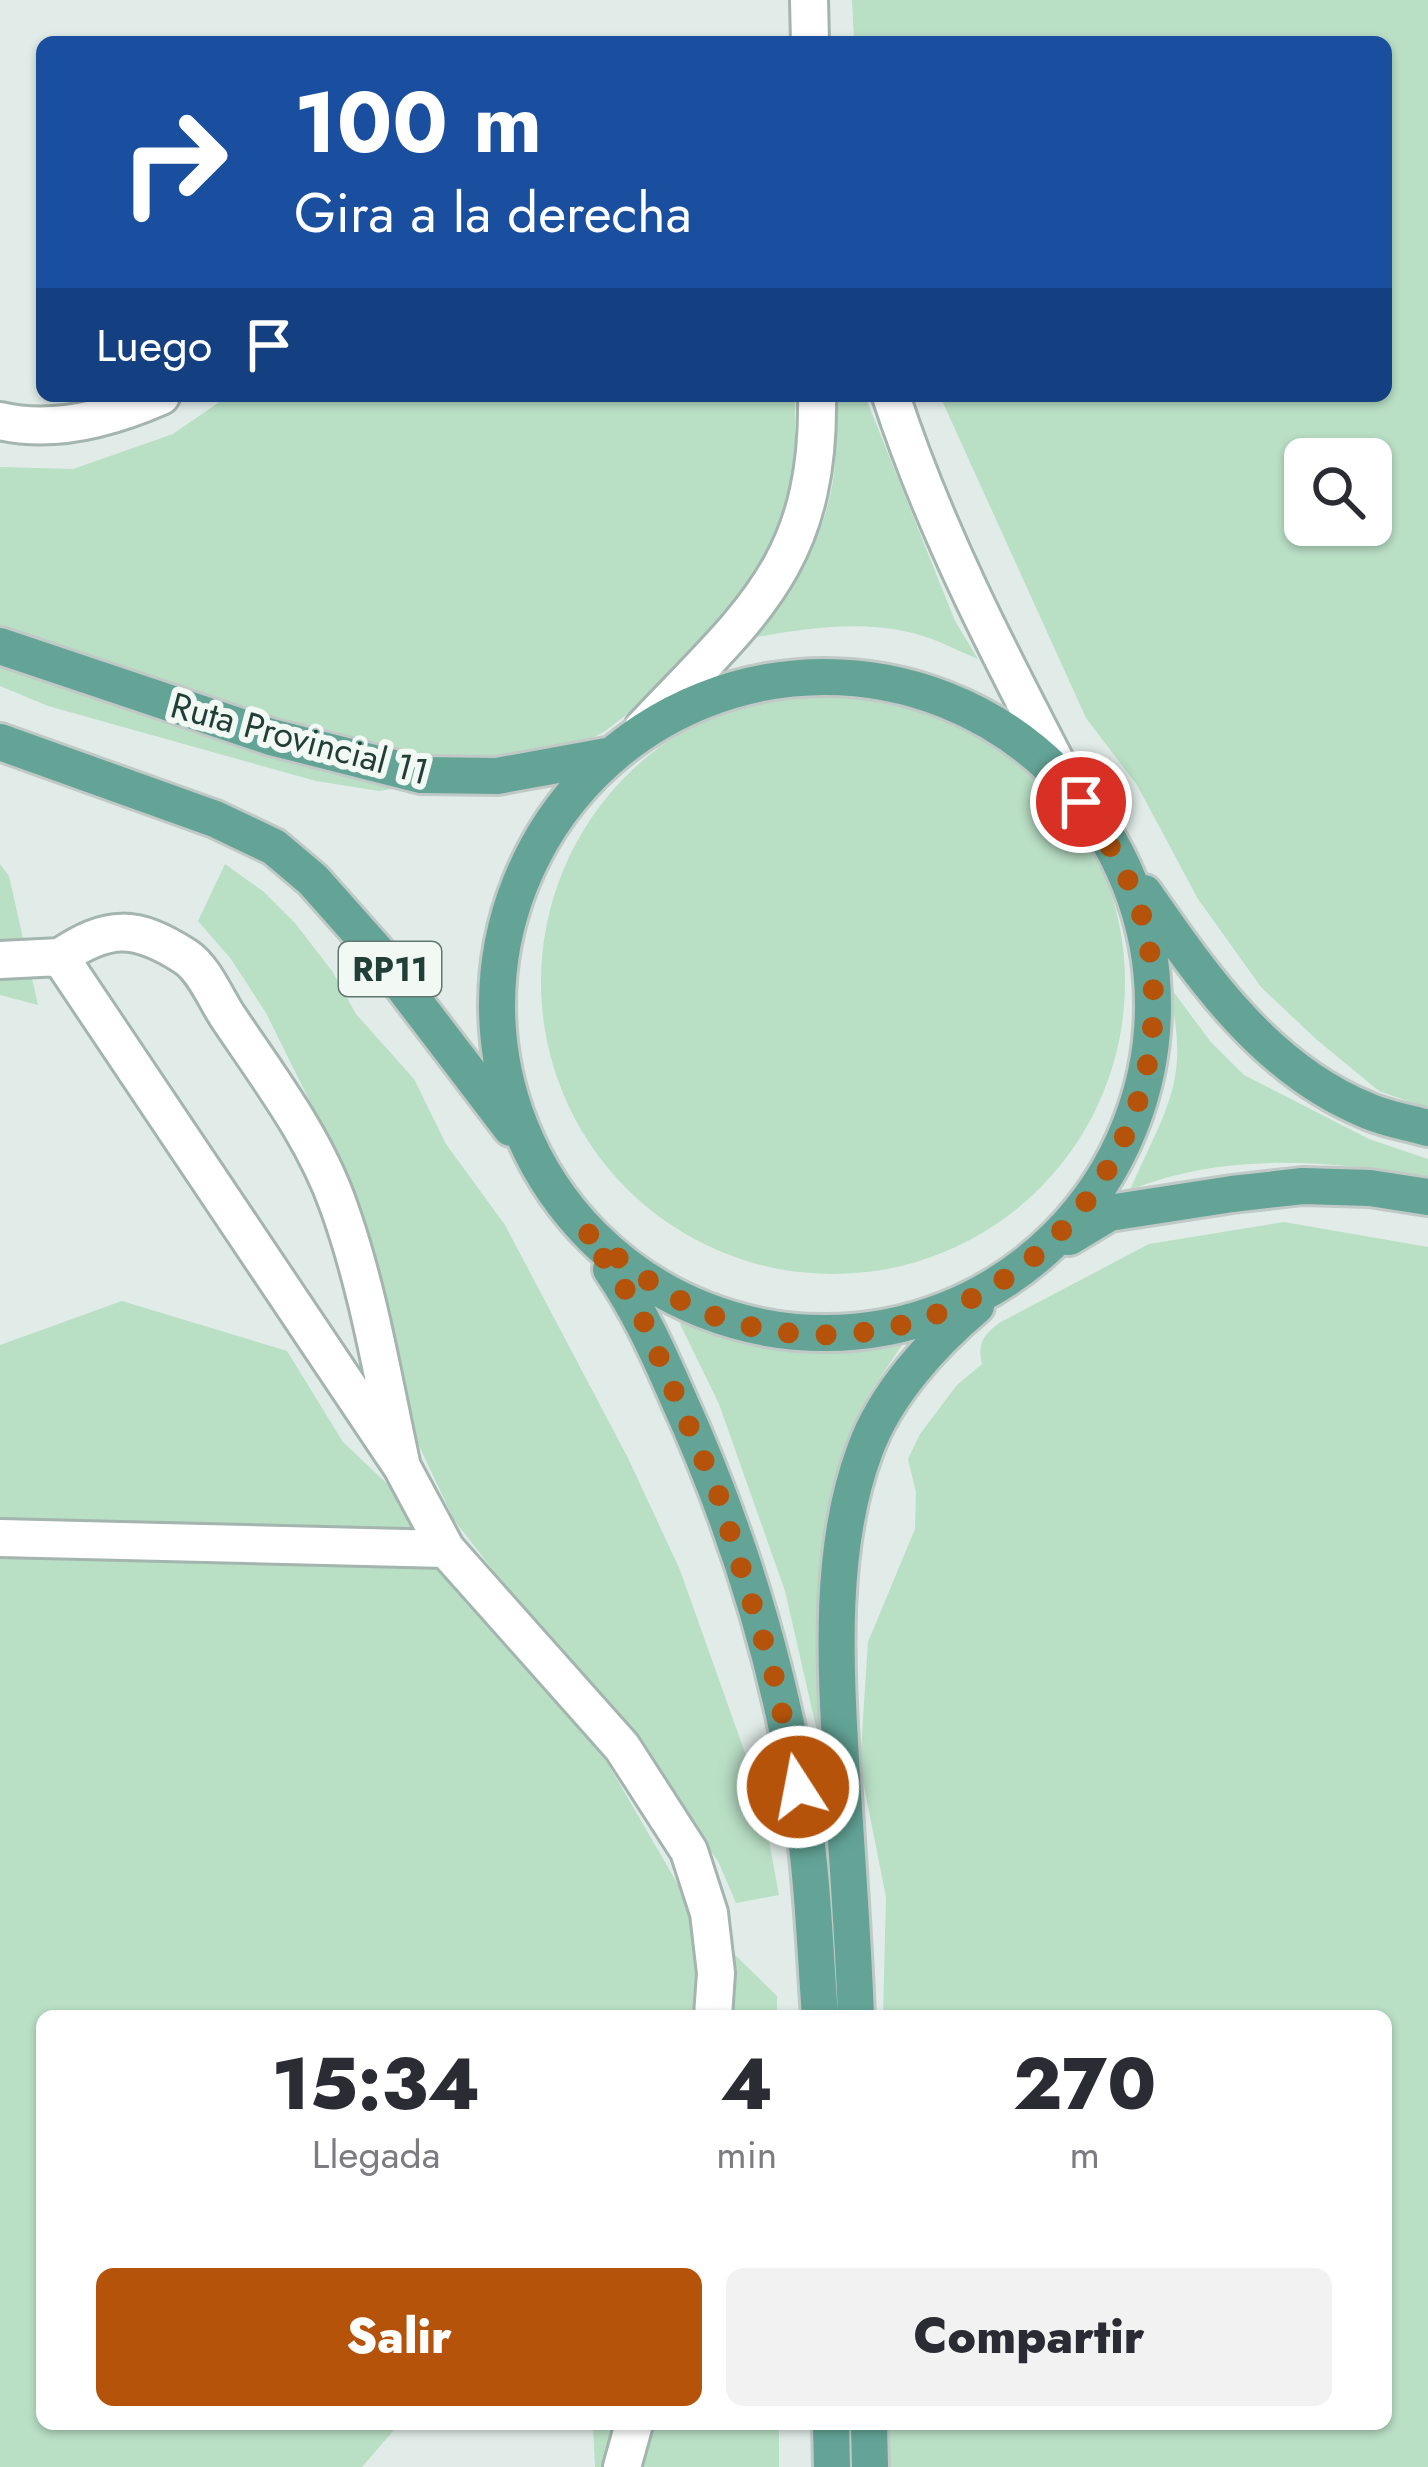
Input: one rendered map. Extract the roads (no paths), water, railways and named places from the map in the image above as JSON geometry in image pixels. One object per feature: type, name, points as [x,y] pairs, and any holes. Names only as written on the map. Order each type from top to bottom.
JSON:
[{"type":"main road","name":"Ruta Provincial 11","points":[[0,646],[271,737],[421,776],[497,776],[607,756]]},
{"type":"main road","name":"RP11","points":[[531,1155],[502,1072],[496,986],[512,900],[550,822],[607,756],[643,728],[726,689],[815,674],[905,684],[989,718],[1062,774],[1191,960],[1259,1040],[1306,1078],[1367,1111],[1428,1128]]},
{"type":"main road","name":"RP11","points":[[0,742],[215,819],[274,847],[313,880],[376,951],[585,1231],[656,1289],[740,1324],[830,1336],[920,1321],[1003,1283],[1109,1213],[1162,1203],[1303,1186],[1370,1188],[1428,1197]]},
{"type":"main road","name":"RP11","points":[[1045,1251],[1100,1186],[1138,1109],[1154,1024],[1148,939],[1120,858]]},
{"type":"main road","points":[[585,1231],[638,1308],[718,1493],[754,1605],[792,1752],[804,1822],[820,2010]]},
{"type":"main road","points":[[856,2010],[837,1686],[840,1567],[854,1497],[865,1450],[903,1383],[956,1322],[1003,1283]]},
{"type":"main road","points":[[831,2430],[832,2467]]},
{"type":"main road","points":[[869,2430],[870,2467]]},
{"type":"street","points":[[809,0],[811,36]]},
{"type":"street","points":[[0,421],[70,425],[147,402]]},
{"type":"street","points":[[643,728],[725,644],[759,604],[782,566],[804,517],[814,475],[817,402]]},
{"type":"street","points":[[893,402],[983,623],[1062,774]]},
{"type":"street","points":[[0,960],[60,957],[95,934],[126,933],[154,940],[191,960],[305,1132],[338,1203],[361,1277],[402,1467]]},
{"type":"street","points":[[60,957],[402,1467],[446,1549],[622,1747],[689,1851],[710,1913],[716,1973],[713,2010]]},
{"type":"street","points":[[0,1538],[446,1549]]},
{"type":"street","points":[[622,2467],[632,2430]]}]
